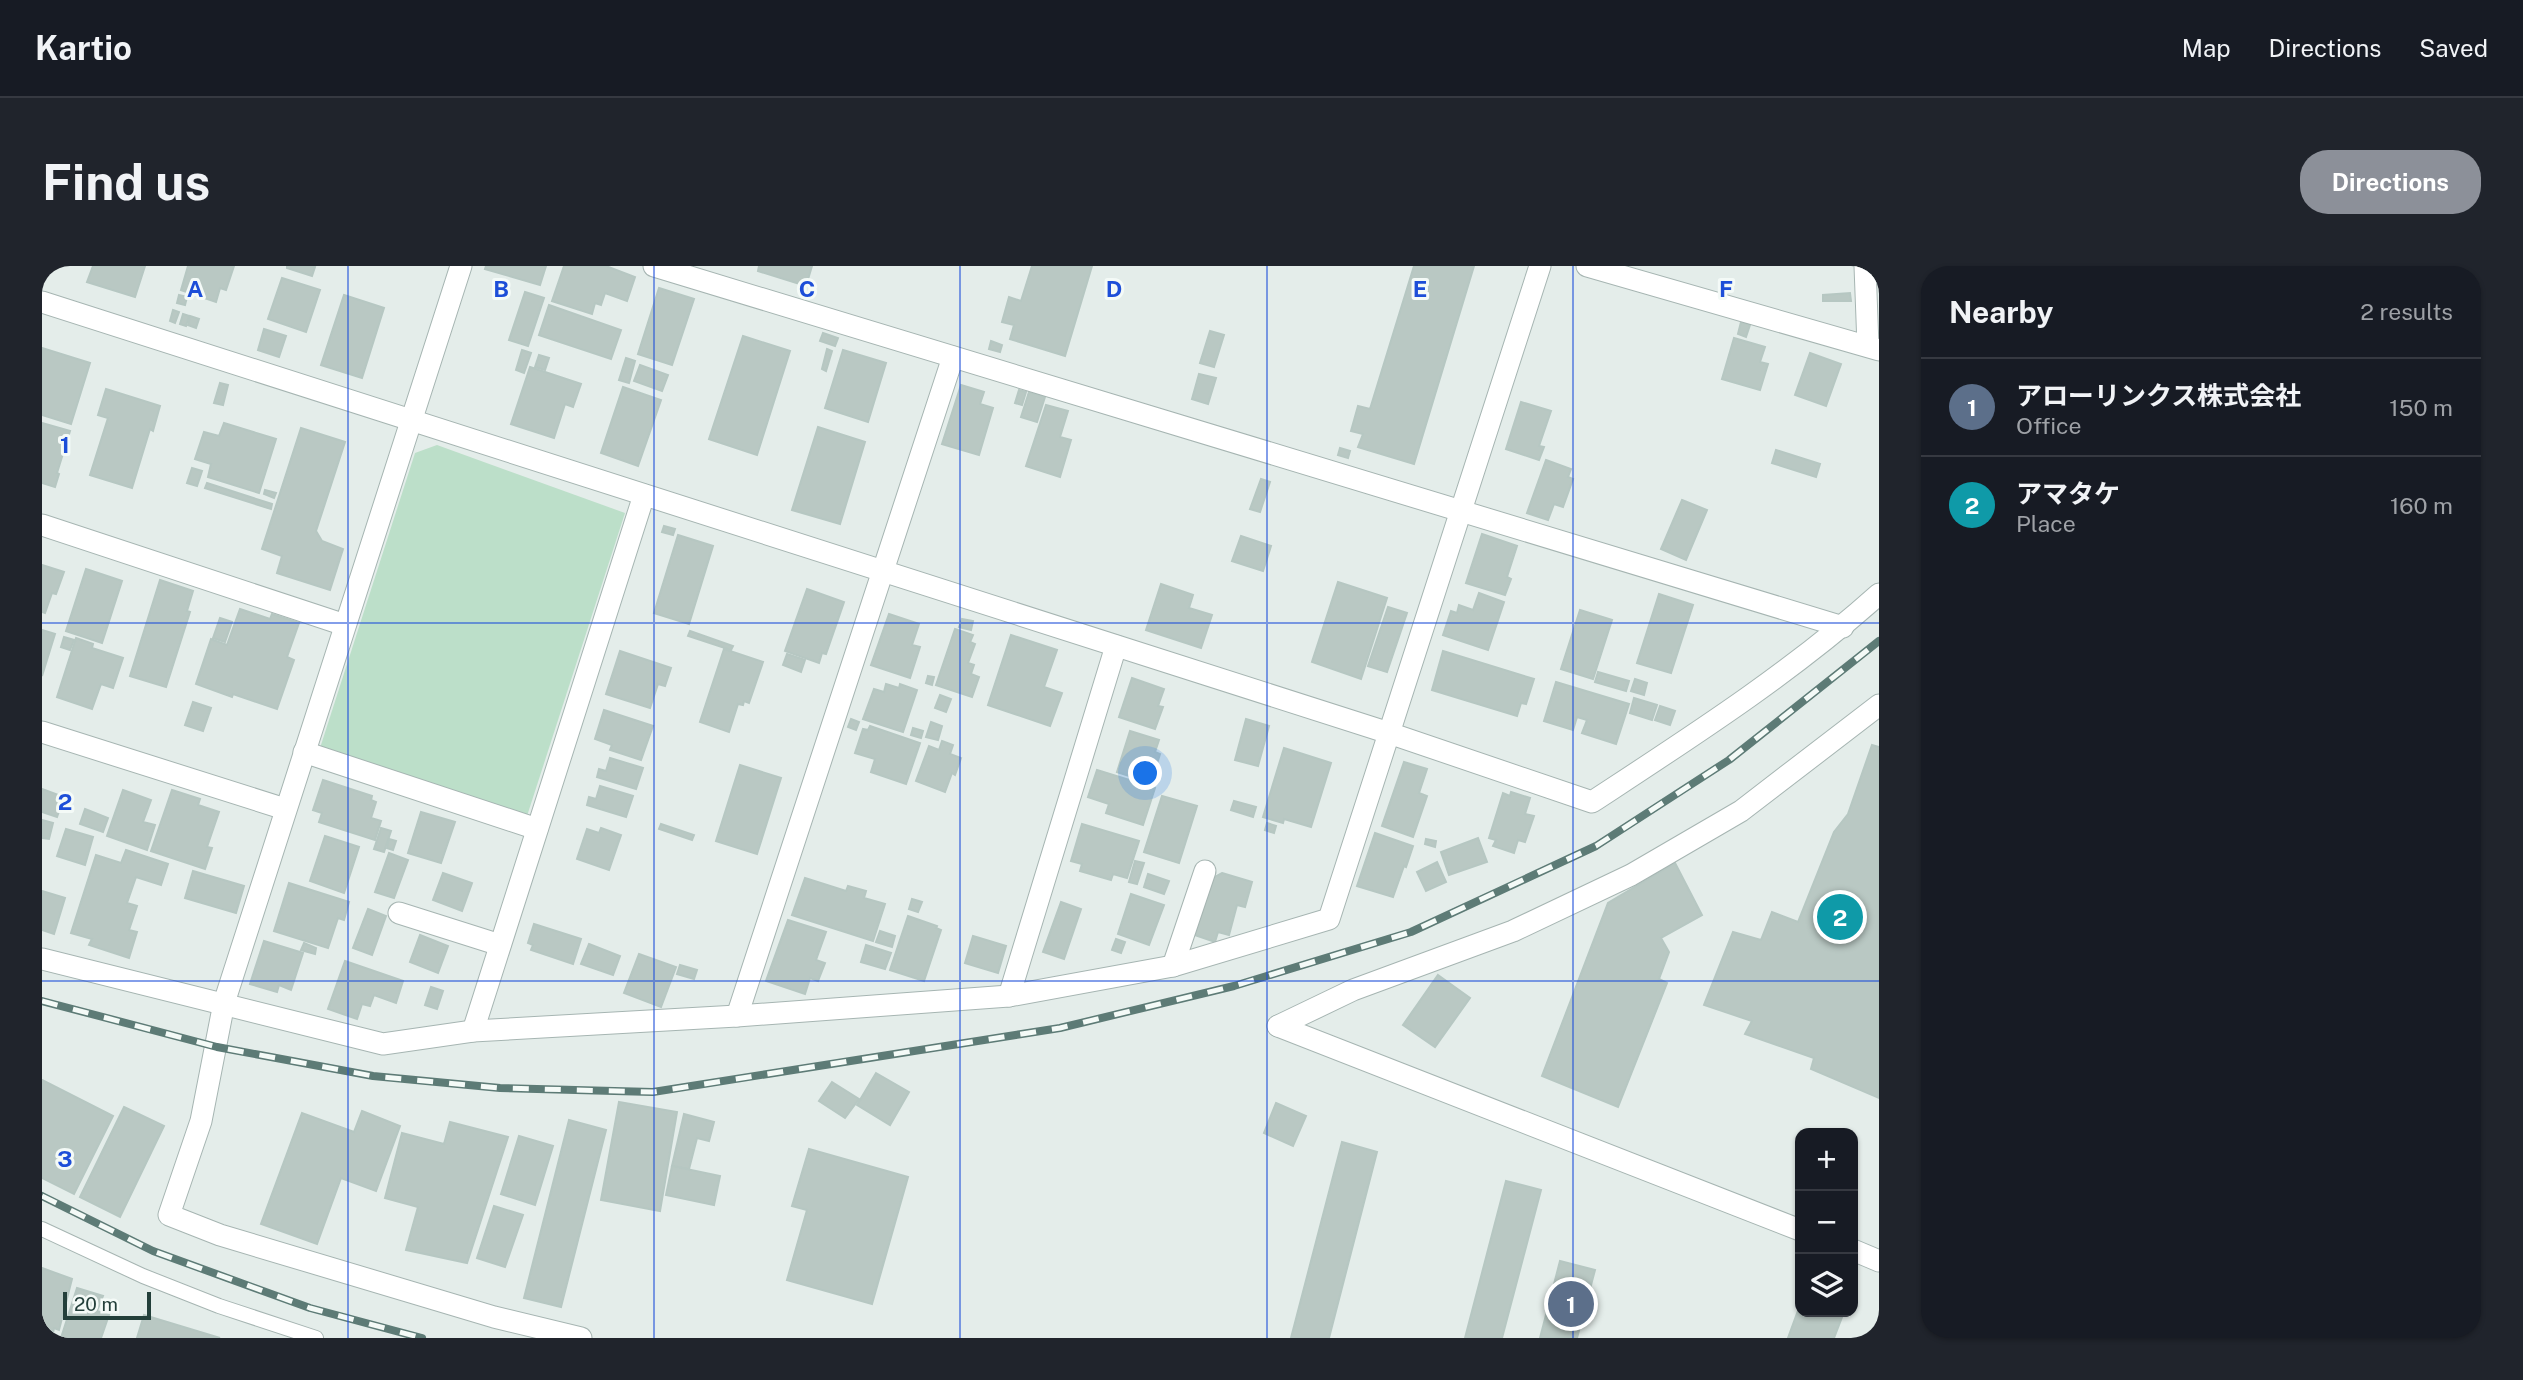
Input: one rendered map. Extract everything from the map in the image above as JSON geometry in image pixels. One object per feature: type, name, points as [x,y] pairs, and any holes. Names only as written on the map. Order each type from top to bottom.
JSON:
[{"type":"street","points":[[461,266],[224,1003],[201,1121],[169,1215],[246,1243],[494,1317],[581,1338]]},
{"type":"street","points":[[42,959],[383,1044],[472,1031],[737,1016],[1009,996],[1173,966],[1329,919],[1540,266]]},
{"type":"street","points":[[1587,266],[1873,348],[1865,266]]},
{"type":"street","points":[[663,267],[1843,627]]},
{"type":"street","points":[[42,302],[1389,733],[1592,802],[1763,686],[1843,627],[1879,594]]},
{"type":"street","points":[[737,1016],[953,356]]},
{"type":"street","points":[[472,1031],[644,495]]},
{"type":"street","points":[[42,525],[345,625]]},
{"type":"street","points":[[1009,996],[1116,646]]},
{"type":"street","points":[[1795,1228],[1278,1026],[1353,990],[1513,931],[1631,875],[1741,811],[1879,705]]},
{"type":"street","points":[[42,732],[285,809]]},
{"type":"street","points":[[304,752],[537,829]]},
{"type":"street","points":[[1173,966],[1205,871]]},
{"type":"street","points":[[399,913],[500,945]]},
{"type":"street","points":[[1858,1252],[1879,1261]]},
{"type":"lane","points":[[42,1229],[143,1276],[219,1306],[316,1338]]},
{"type":"green space","points":[[437,445],[625,513],[527,816],[320,748],[415,453]]},
{"type":"building","points":[[93,266],[145,266],[135,297],[87,282]]},
{"type":"building","points":[[188,266],[234,266],[226,290],[220,288],[216,302],[181,290]]},
{"type":"building","points":[[287,266],[311,266],[315,267],[312,276]]},
{"type":"building","points":[[486,266],[546,266],[540,285],[485,269]]},
{"type":"building","points":[[564,266],[606,266],[635,277],[627,301],[605,293],[601,305],[595,303],[592,314],[552,301]]},
{"type":"building","points":[[759,266],[812,266],[806,286],[758,271]]},
{"type":"building","points":[[1032,266],[1092,266],[1065,356],[1010,339],[1014,325],[1002,322],[1009,297],[1021,301]]},
{"type":"building","points":[[1414,266],[1474,266],[1414,464],[1358,447],[1363,434],[1351,431],[1358,406],[1370,409]]},
{"type":"building","points":[[282,278],[320,290],[306,332],[268,319]]},
{"type":"building","points":[[659,288],[694,299],[672,365],[638,354]]},
{"type":"building","points":[[525,292],[544,298],[528,346],[509,340]]},
{"type":"building","points":[[1850,293],[1851,301],[1823,301],[1823,295]]},
{"type":"building","points":[[179,295],[187,297],[185,305],[177,303]]},
{"type":"building","points":[[344,295],[384,308],[362,378],[321,365]]},
{"type":"building","points":[[549,305],[621,330],[611,359],[539,335]]},
{"type":"building","points":[[173,310],[179,312],[175,323],[170,321]]},
{"type":"building","points":[[183,314],[189,316],[186,326],[180,324]]},
{"type":"building","points":[[190,316],[199,319],[196,328],[188,325]]},
{"type":"building","points":[[1741,322],[1750,325],[1746,337],[1738,334]]},
{"type":"building","points":[[264,329],[286,336],[279,357],[258,350]]},
{"type":"building","points":[[1210,331],[1224,335],[1214,367],[1200,363]]},
{"type":"building","points":[[823,333],[838,338],[835,346],[820,341]]},
{"type":"building","points":[[743,336],[790,351],[757,455],[709,439]]},
{"type":"building","points":[[1734,338],[1765,347],[1760,362],[1768,364],[1760,390],[1722,379]]},
{"type":"building","points":[[991,341],[1002,345],[1000,352],[989,349]]},
{"type":"building","points":[[42,348],[90,363],[71,424],[42,415]]},
{"type":"building","points":[[827,349],[832,351],[826,371],[822,369]]},
{"type":"building","points":[[522,350],[531,353],[524,373],[516,370]]},
{"type":"building","points":[[843,350],[886,363],[868,422],[825,408]]},
{"type":"building","points":[[1810,353],[1841,364],[1826,406],[1795,395]]},
{"type":"building","points":[[539,355],[549,358],[545,370],[535,367]]},
{"type":"building","points":[[626,358],[635,361],[629,383],[619,380]]},
{"type":"building","points":[[640,365],[668,375],[662,391],[634,381]]},
{"type":"building","points":[[530,367],[581,384],[573,407],[565,404],[554,438],[511,424]]},
{"type":"building","points":[[1199,374],[1216,378],[1208,404],[1192,399]]},
{"type":"building","points":[[220,383],[228,385],[223,405],[214,403]]},
{"type":"building","points":[[961,385],[984,392],[980,404],[993,408],[979,455],[942,444]]},
{"type":"building","points":[[623,387],[661,400],[638,466],[601,453]]},
{"type":"building","points":[[106,389],[160,406],[132,488],[90,475],[108,418],[98,415]]},
{"type":"building","points":[[1019,390],[1026,392],[1022,405],[1015,403]]},
{"type":"building","points":[[1029,392],[1045,397],[1037,422],[1021,417]]},
{"type":"building","points":[[1521,402],[1551,411],[1539,446],[1544,447],[1539,460],[1506,449]]},
{"type":"building","points":[[1046,405],[1068,411],[1060,437],[1071,440],[1060,477],[1026,466]]},
{"type":"building","points":[[42,423],[70,431],[55,487],[42,483]]},
{"type":"building","points":[[224,423],[276,439],[259,493],[208,477],[211,464],[195,459],[204,432],[219,436]]},
{"type":"building","points":[[818,427],[865,442],[840,524],[792,510]]},
{"type":"building","points":[[301,428],[345,442],[316,531],[322,541],[343,549],[330,590],[277,573],[282,556],[262,549]]},
{"type":"building","points":[[1340,448],[1350,451],[1348,458],[1338,455]]},
{"type":"building","points":[[1776,450],[1820,464],[1816,477],[1772,463]]},
{"type":"building","points":[[1546,460],[1571,469],[1568,477],[1573,479],[1563,507],[1554,504],[1548,520],[1527,513]]},
{"type":"building","points":[[192,468],[202,471],[197,486],[187,483]]},
{"type":"building","points":[[1261,479],[1270,482],[1260,512],[1250,509]]},
{"type":"building","points":[[207,483],[272,504],[271,509],[205,488]]},
{"type":"building","points":[[265,490],[276,493],[274,498],[264,494]]},
{"type":"building","points":[[1682,500],[1707,510],[1686,560],[1661,549]]},
{"type":"building","points":[[664,526],[675,529],[673,535],[662,532]]},
{"type":"building","points":[[1482,534],[1517,546],[1507,577],[1511,579],[1505,595],[1466,583]]},
{"type":"building","points":[[678,535],[713,546],[689,624],[654,613]]},
{"type":"building","points":[[1241,536],[1271,546],[1263,571],[1232,561]]},
{"type":"building","points":[[42,565],[64,572],[45,613],[42,612]]},
{"type":"building","points":[[86,569],[122,581],[102,643],[66,631]]},
{"type":"building","points":[[160,580],[193,591],[187,611],[190,612],[166,687],[130,676]]},
{"type":"building","points":[[1338,582],[1387,598],[1361,679],[1312,662]]},
{"type":"building","points":[[1161,584],[1193,595],[1189,608],[1212,615],[1201,648],[1146,630]]},
{"type":"building","points":[[807,589],[844,602],[826,654],[822,653],[819,663],[785,651]]},
{"type":"building","points":[[1479,593],[1504,602],[1488,650],[1443,635],[1451,611],[1457,613],[1459,605],[1473,610]]},
{"type":"building","points":[[1659,594],[1693,605],[1671,673],[1637,663]]},
{"type":"building","points":[[1388,607],[1407,613],[1387,672],[1368,666]]},
{"type":"building","points":[[240,609],[270,619],[272,614],[299,623],[287,657],[294,660],[277,709],[196,684],[211,639],[227,645]]},
{"type":"building","points":[[1580,610],[1612,620],[1593,679],[1561,669]]},
{"type":"building","points":[[889,614],[919,624],[912,645],[920,647],[910,678],[871,665]]},
{"type":"building","points":[[220,618],[232,622],[225,642],[213,638]]},
{"type":"building","points":[[962,619],[973,621],[971,630],[959,627]]},
{"type":"building","points":[[955,629],[973,635],[970,642],[975,644],[968,663],[974,665],[971,674],[979,677],[972,697],[936,685]]},
{"type":"building","points":[[42,630],[55,634],[42,676]]},
{"type":"building","points":[[690,631],[733,646],[731,650],[688,636]]},
{"type":"building","points":[[1011,635],[1057,650],[1044,687],[1062,693],[1050,726],[988,705]]},
{"type":"building","points":[[64,637],[74,640],[70,650],[61,647]]},
{"type":"building","points":[[76,638],[93,644],[92,648],[123,658],[113,688],[101,684],[92,709],[57,697]]},
{"type":"building","points":[[724,649],[763,662],[749,703],[744,701],[743,705],[738,704],[729,732],[700,722]]},
{"type":"building","points":[[620,651],[671,668],[665,686],[658,684],[650,708],[606,694]]},
{"type":"building","points":[[1443,651],[1534,679],[1526,704],[1521,703],[1517,716],[1432,690]]},
{"type":"building","points":[[787,654],[805,660],[801,672],[783,665]]},
{"type":"building","points":[[1598,672],[1629,681],[1626,691],[1595,682]]},
{"type":"building","points":[[928,676],[934,677],[932,685],[926,683]]},
{"type":"building","points":[[1132,678],[1164,689],[1158,706],[1163,707],[1155,729],[1119,717]]},
{"type":"building","points":[[1635,679],[1647,683],[1644,695],[1631,691]]},
{"type":"building","points":[[1556,682],[1629,704],[1616,744],[1582,733],[1587,720],[1577,717],[1573,730],[1544,721]]},
{"type":"building","points":[[886,684],[899,688],[900,684],[917,690],[903,732],[863,719],[874,689],[884,692]]},
{"type":"building","points":[[940,695],[951,699],[946,712],[935,708]]},
{"type":"building","points":[[1634,698],[1657,705],[1652,720],[1630,713]]},
{"type":"building","points":[[193,702],[211,708],[203,731],[185,725]]},
{"type":"building","points":[[1660,706],[1675,711],[1670,725],[1655,720]]},
{"type":"building","points":[[604,710],[653,726],[641,760],[610,750],[612,745],[595,739]]},
{"type":"building","points":[[851,719],[859,722],[856,730],[848,727]]},
{"type":"building","points":[[1246,719],[1269,726],[1258,766],[1235,760]]},
{"type":"building","points":[[931,722],[942,726],[938,740],[926,737]]},
{"type":"building","points":[[870,726],[920,743],[906,784],[871,772],[875,759],[855,753],[863,729],[868,730]]},
{"type":"building","points":[[913,728],[923,731],[921,738],[911,735]]},
{"type":"building","points":[[1130,731],[1159,740],[1155,752],[1160,754],[1151,783],[1117,772]]},
{"type":"building","points":[[942,741],[953,745],[950,754],[961,758],[945,792],[916,781],[929,746],[939,750]]},
{"type":"building","points":[[1872,745],[1879,747],[1879,1098],[1811,1069],[1814,1058],[1745,1034],[1752,1021],[1704,1005],[1733,932],[1761,940],[1772,912],[1798,922],[1834,832],[1848,814]]},
{"type":"building","points":[[1284,748],[1331,763],[1311,827],[1284,819],[1283,823],[1263,817]]},
{"type":"building","points":[[610,758],[643,768],[636,789],[597,777],[599,769],[606,771]]},
{"type":"building","points":[[1404,762],[1427,769],[1419,793],[1427,796],[1413,837],[1382,826]]},
{"type":"building","points":[[740,765],[781,778],[757,854],[716,841]]},
{"type":"building","points":[[1097,770],[1155,788],[1143,825],[1106,813],[1109,804],[1088,797]]},
{"type":"building","points":[[323,780],[372,796],[371,800],[376,802],[371,818],[381,821],[375,840],[319,822],[322,813],[313,810]]},
{"type":"building","points":[[600,786],[633,796],[626,817],[587,805],[589,797],[596,799]]},
{"type":"building","points":[[42,789],[64,797],[57,817],[42,812]]},
{"type":"building","points":[[123,790],[151,800],[143,822],[155,825],[147,850],[107,836]]},
{"type":"building","points":[[172,790],[200,799],[198,805],[219,812],[207,847],[212,848],[205,869],[151,851]]},
{"type":"building","points":[[1511,792],[1530,798],[1525,814],[1534,816],[1525,842],[1518,840],[1514,853],[1493,846],[1496,840],[1489,838],[1503,793],[1510,796]]},
{"type":"building","points":[[1162,796],[1197,806],[1179,863],[1144,852]]},
{"type":"building","points":[[1234,801],[1256,807],[1253,817],[1231,810]]},
{"type":"building","points":[[85,809],[108,818],[103,832],[80,824]]},
{"type":"building","points":[[421,812],[455,822],[441,863],[408,853]]},
{"type":"building","points":[[42,820],[53,823],[49,839],[42,838]]},
{"type":"building","points":[[1267,823],[1276,826],[1274,833],[1265,830]]},
{"type":"building","points":[[661,824],[694,835],[692,840],[659,829]]},
{"type":"building","points":[[1082,824],[1139,841],[1127,878],[1113,874],[1111,880],[1080,871],[1082,864],[1071,861]]},
{"type":"building","points":[[381,828],[391,831],[384,852],[374,849]]},
{"type":"building","points":[[601,828],[621,835],[609,870],[577,859],[587,829],[599,833]]},
{"type":"building","points":[[66,829],[93,837],[85,865],[57,856]]},
{"type":"building","points":[[1375,833],[1413,846],[1393,897],[1357,886]]},
{"type":"building","points":[[325,836],[359,847],[344,893],[310,881]]},
{"type":"building","points":[[1478,838],[1487,862],[1449,875],[1441,852]]},
{"type":"building","points":[[389,839],[396,841],[393,850],[387,848]]},
{"type":"building","points":[[1426,839],[1436,841],[1435,847],[1425,844]]},
{"type":"building","points":[[126,850],[168,864],[161,885],[136,877],[127,903],[137,906],[129,930],[137,932],[129,958],[89,945],[92,939],[71,933],[96,855],[121,863]]},
{"type":"building","points":[[389,853],[408,860],[394,898],[375,892]]},
{"type":"building","points":[[1135,861],[1144,863],[1137,884],[1129,882]]},
{"type":"building","points":[[1437,862],[1446,882],[1426,891],[1417,872]]},
{"type":"building","points":[[1675,863],[1702,915],[1661,938],[1669,952],[1659,979],[1667,983],[1618,1107],[1542,1076],[1608,903]]},
{"type":"building","points":[[193,871],[244,886],[236,913],[185,898]]},
{"type":"building","points":[[443,873],[472,883],[462,911],[433,900]]},
{"type":"building","points":[[1222,873],[1252,882],[1245,907],[1237,905],[1229,935],[1218,932],[1215,942],[1195,935],[1211,879]]},
{"type":"building","points":[[1148,874],[1169,881],[1164,894],[1144,887]]},
{"type":"building","points":[[805,878],[846,891],[848,886],[866,891],[864,898],[885,904],[873,941],[792,915]]},
{"type":"building","points":[[289,883],[349,902],[344,920],[338,918],[328,948],[274,931]]},
{"type":"building","points":[[42,891],[65,898],[54,934],[42,930]]},
{"type":"building","points":[[1131,894],[1164,905],[1149,945],[1118,934]]},
{"type":"building","points":[[912,899],[922,902],[918,912],[909,909]]},
{"type":"building","points":[[1061,902],[1081,909],[1064,959],[1043,952]]},
{"type":"building","points":[[368,909],[386,916],[372,955],[353,948]]},
{"type":"building","points":[[908,916],[937,926],[936,928],[941,930],[924,981],[890,970]]},
{"type":"building","points":[[788,920],[826,932],[816,960],[825,963],[818,981],[810,978],[805,994],[766,981]]},
{"type":"building","points":[[534,924],[581,939],[573,964],[531,950],[533,945],[528,943]]},
{"type":"building","points":[[880,931],[895,936],[892,947],[876,942]]},
{"type":"building","points":[[420,935],[448,946],[438,973],[410,962]]},
{"type":"building","points":[[973,936],[1006,946],[998,973],[965,963]]},
{"type":"building","points":[[1116,939],[1125,942],[1121,953],[1112,950]]},
{"type":"building","points":[[264,941],[303,953],[291,990],[279,985],[277,992],[250,984]]},
{"type":"building","points":[[304,943],[316,948],[315,954],[301,950]]},
{"type":"building","points":[[589,944],[620,956],[613,975],[581,964]]},
{"type":"building","points":[[866,945],[891,953],[885,969],[861,962]]},
{"type":"building","points":[[639,954],[676,967],[661,1007],[624,993]]},
{"type":"building","points":[[345,961],[403,981],[396,1003],[374,995],[370,1006],[362,1004],[357,1019],[328,1009]]},
{"type":"building","points":[[680,965],[697,970],[694,979],[677,974]]},
{"type":"building","points":[[1438,975],[1470,998],[1435,1047],[1403,1025]]},
{"type":"building","points":[[431,987],[443,991],[437,1009],[425,1005]]},
{"type":"building","points":[[876,1073],[909,1092],[890,1125],[857,1105]]},
{"type":"building","points":[[42,1080],[113,1116],[74,1194],[42,1178]]},
{"type":"building","points":[[832,1082],[859,1099],[845,1118],[819,1101]]},
{"type":"building","points":[[619,1102],[677,1112],[660,1211],[601,1200]]},
{"type":"building","points":[[1276,1103],[1306,1116],[1293,1146],[1264,1133]]},
{"type":"building","points":[[124,1107],[164,1126],[120,1217],[80,1197]]},
{"type":"building","points":[[362,1111],[400,1126],[376,1191],[341,1178],[317,1244],[261,1224],[302,1113],[354,1132]]},
{"type":"building","points":[[684,1114],[714,1122],[709,1141],[697,1138],[689,1169],[672,1166]]},
{"type":"building","points":[[569,1120],[606,1130],[561,1307],[524,1298]]},
{"type":"building","points":[[450,1122],[508,1137],[467,1263],[406,1250],[418,1207],[385,1198],[402,1133],[444,1144]]},
{"type":"building","points":[[519,1136],[553,1146],[535,1205],[501,1194]]},
{"type":"building","points":[[1342,1142],[1377,1152],[1329,1338],[1291,1338]]},
{"type":"building","points":[[809,1149],[908,1177],[872,1304],[787,1280],[807,1210],[792,1206]]},
{"type":"building","points":[[672,1166],[720,1176],[714,1205],[666,1195]]},
{"type":"building","points":[[1506,1181],[1541,1190],[1502,1338],[1465,1338]]},
{"type":"building","points":[[494,1206],[523,1215],[505,1267],[477,1258]]},
{"type":"building","points":[[1560,1261],[1595,1270],[1577,1338],[1540,1338]]},
{"type":"building","points":[[42,1268],[72,1279],[59,1330],[54,1328],[52,1338],[42,1335]]},
{"type":"building","points":[[77,1288],[103,1296],[97,1311],[109,1315],[101,1338],[61,1338]]},
{"type":"building","points":[[144,1315],[220,1338],[137,1338]]},
{"type":"building","points":[[1796,1317],[1842,1317],[1834,1338],[1788,1338]]},
{"type":"railway","points":[[42,1001],[217,1047],[373,1076],[500,1088],[653,1092],[1060,1028],[1234,986],[1411,932],[1596,846],[1729,760],[1879,641]]},
{"type":"railway","points":[[42,1196],[153,1251],[310,1308],[422,1338]]},
{"type":"place","name":"アマタケ","points":[[1840,917]]},
{"type":"place","name":"アローリンクス株式会社","points":[[1571,1304]]}]
